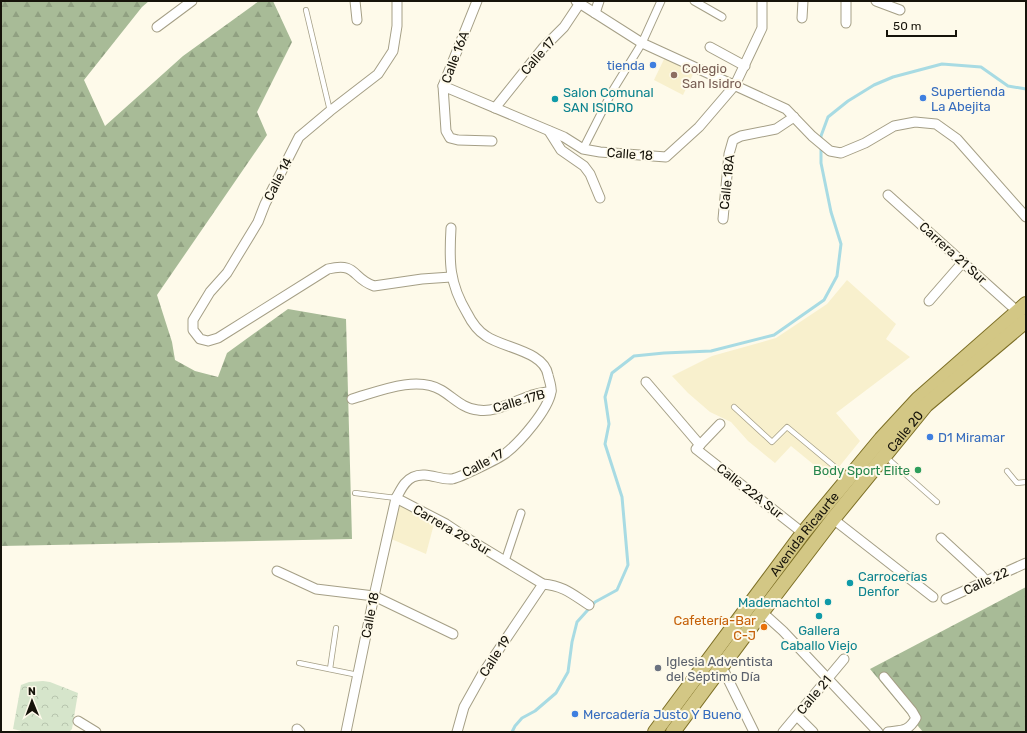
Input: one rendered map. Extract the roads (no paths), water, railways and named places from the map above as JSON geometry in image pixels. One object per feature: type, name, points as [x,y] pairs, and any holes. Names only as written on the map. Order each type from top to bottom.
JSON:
[{"type":"main road","name":"Calle 20","points":[[673,732],[833,519],[926,405],[1023,312]]},
{"type":"main road","name":"Avenida Ricaurte","points":[[655,732],[803,533],[881,439],[918,399],[1023,312]]},
{"type":"street","points":[[157,27],[192,1]]},
{"type":"street","points":[[355,1],[357,20]]},
{"type":"street","name":"Calle 14","points":[[397,1],[398,26],[393,51],[378,74],[330,111],[300,137],[265,204],[258,222],[227,273],[210,292],[193,320],[193,330],[200,339],[208,341],[218,338],[328,269],[344,267],[351,269],[362,280],[374,286],[422,279],[452,277]]},
{"type":"street","name":"Calle 16A","points":[[477,1],[443,86],[446,131],[450,138],[458,140],[492,141]]},
{"type":"street","points":[[595,13],[599,1]]},
{"type":"street","points":[[583,149],[613,90],[642,43],[661,1]]},
{"type":"street","points":[[694,1],[722,17]]},
{"type":"street","name":"Calle 18","points":[[443,86],[564,137],[583,149],[600,152],[666,157],[699,127],[735,85],[762,28],[762,1]]},
{"type":"street","points":[[802,18],[803,1]]},
{"type":"street","points":[[846,1],[846,23]]},
{"type":"street","points":[[876,1],[900,10]]},
{"type":"street","points":[[578,2],[642,43],[786,109],[812,136],[830,151],[841,153],[865,143],[894,126],[915,122],[936,124],[957,139],[1026,217]]},
{"type":"street","name":"Calle 17","points":[[495,108],[543,48],[564,27],[578,2]]},
{"type":"street","points":[[710,47],[745,66]]},
{"type":"street","name":"Calle 18A","points":[[723,219],[729,154],[733,140],[741,136],[776,129],[794,117]]},
{"type":"street","points":[[549,131],[561,150],[584,166],[590,174],[600,198]]},
{"type":"street","name":"Carrera 21 Sur","points":[[888,195],[963,262],[1023,312]]},
{"type":"street","points":[[451,228],[449,253],[452,277],[459,299],[472,321],[485,336],[539,360],[547,370],[551,392]]},
{"type":"street","points":[[929,302],[963,262]]},
{"type":"street","name":"Calle 22A Sur","points":[[646,382],[698,447],[803,533]]},
{"type":"street","name":"Calle 17B","points":[[352,399],[394,386],[409,384],[424,385],[439,389],[468,408],[484,411],[499,408],[531,395],[551,392]]},
{"type":"street","name":"Calle 17","points":[[396,498],[404,484],[419,475],[450,479],[463,476],[506,453],[536,421],[546,407],[551,392]]},
{"type":"street","points":[[698,447],[720,424]]},
{"type":"street","name":"Calle 18","points":[[346,732],[396,498]]},
{"type":"street","name":"Carrera 29 Sur","points":[[396,498],[446,524],[543,584],[556,585],[570,592],[589,605]]},
{"type":"street","points":[[505,561],[521,513]]},
{"type":"street","points":[[833,519],[933,597]]},
{"type":"street","points":[[941,538],[986,581]]},
{"type":"street","name":"Calle 22","points":[[946,599],[1026,563]]},
{"type":"street","points":[[276,571],[316,589],[374,596],[453,634]]},
{"type":"street","name":"Calle 19","points":[[457,732],[464,708],[483,673],[543,584]]},
{"type":"street","points":[[762,612],[783,631],[877,731],[901,731],[911,726],[916,718],[884,677]]},
{"type":"street","name":"Calle 21","points":[[783,732],[844,659]]},
{"type":"street","points":[[722,667],[754,732]]},
{"type":"street","points":[[796,716],[813,732]]},
{"type":"street","points":[[78,721],[96,732]]},
{"type":"lane","points":[[306,10],[330,111]]},
{"type":"lane","points":[[734,407],[772,442],[787,427],[848,478]]},
{"type":"lane","points":[[884,456],[937,502]]},
{"type":"lane","points":[[1007,471],[1017,483],[1026,482]]},
{"type":"lane","name":"Carrera 29 Sur","points":[[355,493],[396,498]]},
{"type":"lane","points":[[330,669],[336,628]]},
{"type":"lane","points":[[299,663],[358,675]]},
{"type":"waterway","points":[[821,140],[828,117],[848,101],[874,85],[893,77],[942,64],[981,67],[1008,86],[1026,89]]},
{"type":"waterway","points":[[512,732],[522,718],[535,711],[556,693],[568,672],[572,642],[577,622],[595,602],[617,590],[628,565],[622,497],[605,444],[609,424],[605,397],[612,373],[634,356],[711,351],[774,335],[824,300],[837,276],[841,244],[831,212],[821,163],[821,145]]},
{"type":"place","name":"tienda","points":[[653,65]]},
{"type":"place","name":"Colegio San Isidro","points":[[674,75]]},
{"type":"place","name":"Supertienda La Abejita","points":[[923,98]]},
{"type":"place","name":"Salon Comunal SAN ISIDRO","points":[[555,99]]},
{"type":"place","name":"D1 Miramar","points":[[930,437]]},
{"type":"place","name":"Body Sport Elite","points":[[918,470]]},
{"type":"place","name":"Carrocerías Denfor","points":[[850,583]]},
{"type":"place","name":"Mademachtol","points":[[828,602]]},
{"type":"place","name":"Gallera Caballo Viejo","points":[[819,616]]},
{"type":"place","name":"Cafetería-Bar C-J","points":[[764,627]]},
{"type":"place","name":"Iglesia Adventista del Séptimo Día","points":[[658,668]]},
{"type":"place","name":"Mercadería Justo Y Bueno","points":[[575,714]]}]
